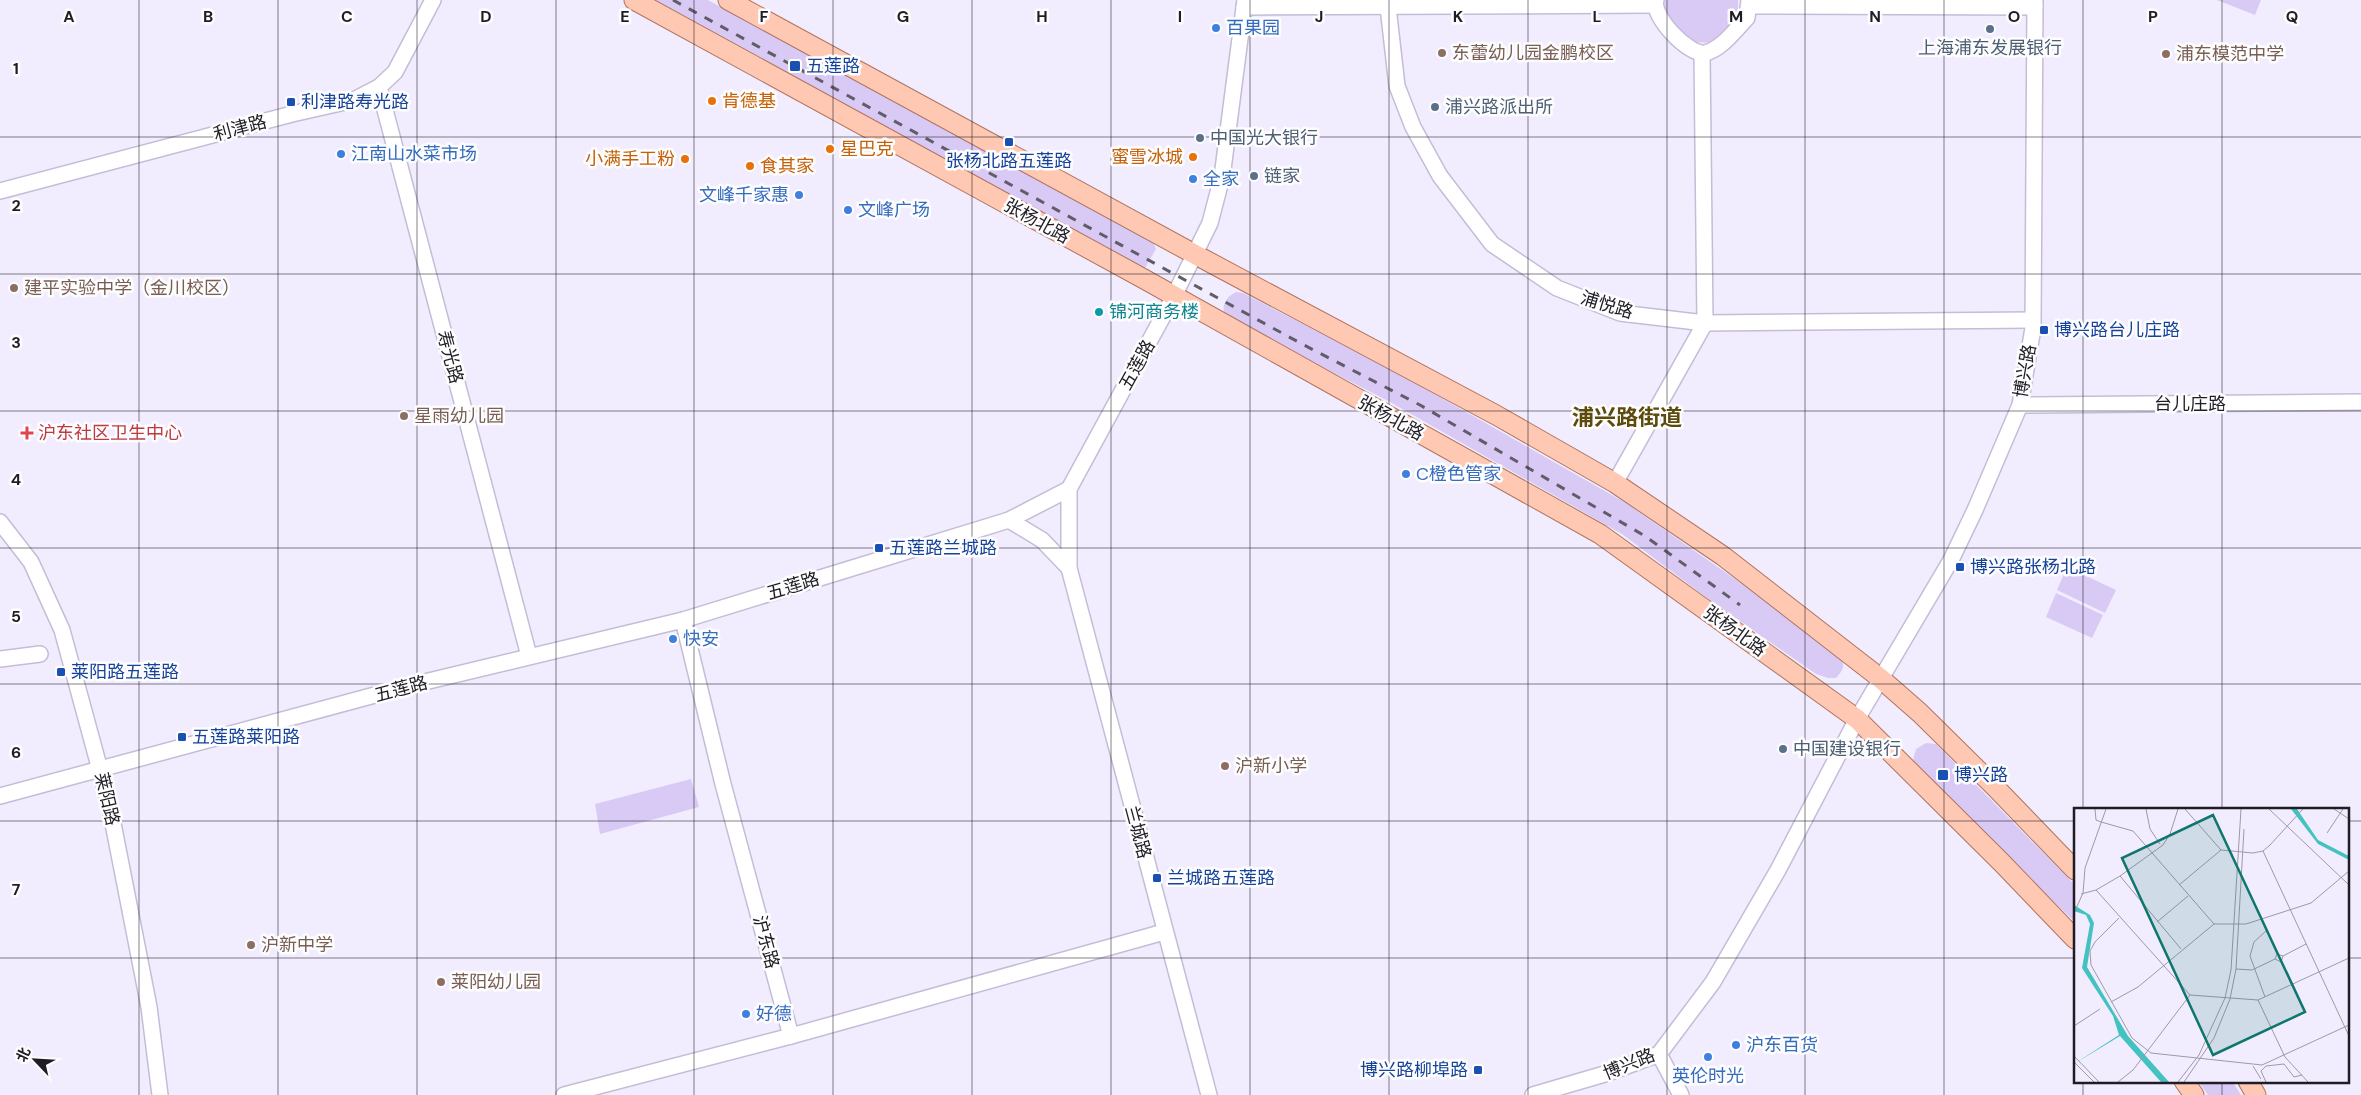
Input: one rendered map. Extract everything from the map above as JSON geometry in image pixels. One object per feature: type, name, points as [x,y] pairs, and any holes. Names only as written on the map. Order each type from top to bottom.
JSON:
[{"type":"main road","name":"张杨北路","points":[[634,0],[1174,296],[1600,534],[1857,720],[2002,863],[2074,938]]},
{"type":"main road","points":[[728,0],[1615,482],[1723,556],[1880,678],[1995,787],[2074,869]]},
{"type":"main road","points":[[2185,1082],[2194,1095]]},
{"type":"main road","points":[[2249,1082],[2256,1095]]},
{"type":"street","name":"利津路","points":[[0,190],[292,114],[354,100],[379,87],[395,72],[433,0]]},
{"type":"street","name":"五莲路","points":[[0,796],[529,656],[682,620],[1009,520],[1069,489],[1196,255],[1210,223],[1222,177],[1244,3]]},
{"type":"street","points":[[1244,3],[1388,7],[1655,3],[1660,20],[1689,48],[1702,54],[1716,50],[1741,25],[1747,18],[1749,3],[2035,3]]},
{"type":"street","name":"博兴路","points":[[1533,1095],[1608,1073],[1659,1054],[1713,982],[1778,870],[1880,678],[1951,560],[1975,510],[2020,405],[2032,320],[2035,3]]},
{"type":"street","name":"浦悦路","points":[[1388,7],[1397,86],[1412,127],[1440,176],[1492,244],[1557,288],[1620,312],[1705,323],[2032,320]]},
{"type":"street","points":[[1615,482],[1705,323],[1702,54]]},
{"type":"street","name":"寿光路","points":[[379,87],[529,656]]},
{"type":"street","name":"台儿庄路","points":[[2020,405],[2361,402]]},
{"type":"street","name":"兰城路","points":[[1069,489],[1069,568],[1164,932],[1209,1095]]},
{"type":"street","name":"兰城路","points":[[1009,520],[1042,540],[1069,568]]},
{"type":"street","name":"莱阳路","points":[[0,522],[31,562],[62,630],[101,769],[149,1007],[160,1095]]},
{"type":"street","name":"沪东路","points":[[682,620],[723,784],[791,1036]]},
{"type":"street","points":[[0,659],[40,654]]},
{"type":"street","points":[[564,1095],[791,1036],[1164,932]]},
{"type":"street","points":[[1659,1054],[1681,1095]]},
{"type":"shaded area","points":[[653,0],[708,0],[1153,242],[1156,249],[1145,268],[1139,268]]},
{"type":"shaded area","points":[[1665,0],[1738,0],[1738,16],[1713,43],[1690,42],[1664,15]]},
{"type":"shaded area","points":[[2217,0],[2261,0],[2255,15]]},
{"type":"shaded area","points":[[1236,292],[1243,293],[1401,375],[1626,503],[1755,593],[1840,656],[1843,668],[1840,673],[1836,678],[1828,678],[1816,674],[1711,601],[1622,534],[1390,402],[1231,320],[1224,314],[1224,307],[1228,298]]},
{"type":"shaded area","points":[[2067,567],[2116,590],[2105,613],[2057,590]]},
{"type":"shaded area","points":[[2056,593],[2103,615],[2092,638],[2046,617]]},
{"type":"shaded area","points":[[1926,743],[1936,744],[2074,884],[2074,921],[1920,772],[1913,760],[1916,749]]},
{"type":"shaded area","points":[[691,779],[699,807],[600,834],[595,804]]},
{"type":"shaded area","points":[[2199,1082],[2233,1082],[2241,1095],[2208,1095]]},
{"type":"railway","points":[[673,0],[1302,344],[1420,405],[1645,536],[1740,605]]},
{"type":"place","name":"百果园","points":[[1216,28]]},
{"type":"place","name":"上海浦东发展银行","points":[[1990,29]]},
{"type":"place","name":"东蕾幼儿园金鹏校区","points":[[1442,53]]},
{"type":"place","name":"浦东模范中学","points":[[2166,54]]},
{"type":"place","name":"五莲路","points":[[795,66]]},
{"type":"place","name":"肯德基","points":[[712,101]]},
{"type":"place","name":"利津路寿光路","points":[[291,102]]},
{"type":"place","name":"浦兴路派出所","points":[[1435,107]]},
{"type":"place","name":"中国光大银行","points":[[1200,138]]},
{"type":"place","name":"张杨北路五莲路","points":[[1009,142]]},
{"type":"place","name":"星巴克","points":[[830,149]]},
{"type":"place","name":"江南山水菜市场","points":[[341,154]]},
{"type":"place","name":"蜜雪冰城","points":[[1193,157]]},
{"type":"place","name":"小满手工粉","points":[[685,159]]},
{"type":"place","name":"食其家","points":[[750,166]]},
{"type":"place","name":"链家","points":[[1254,176]]},
{"type":"place","name":"全家","points":[[1193,179]]},
{"type":"place","name":"文峰千家惠","points":[[799,195]]},
{"type":"place","name":"文峰广场","points":[[848,210]]},
{"type":"place","name":"建平实验中学（金川校区）","points":[[14,288]]},
{"type":"place","name":"锦河商务楼","points":[[1099,312]]},
{"type":"place","name":"博兴路台儿庄路","points":[[2044,330]]},
{"type":"place","name":"星雨幼儿园","points":[[404,416]]},
{"type":"place","name":"沪东社区卫生中心","points":[[27,433]]},
{"type":"place","name":"C橙色管家","points":[[1406,474]]},
{"type":"place","name":"五莲路兰城路","points":[[879,548]]},
{"type":"place","name":"博兴路张杨北路","points":[[1960,567]]},
{"type":"place","name":"快安","points":[[673,639]]},
{"type":"place","name":"莱阳路五莲路","points":[[61,672]]},
{"type":"place","name":"五莲路莱阳路","points":[[182,737]]},
{"type":"place","name":"中国建设银行","points":[[1783,749]]},
{"type":"place","name":"沪新小学","points":[[1225,766]]},
{"type":"place","name":"博兴路","points":[[1943,775]]},
{"type":"place","name":"兰城路五莲路","points":[[1157,878]]},
{"type":"place","name":"沪新中学","points":[[251,945]]},
{"type":"place","name":"莱阳幼儿园","points":[[441,982]]},
{"type":"place","name":"好德","points":[[746,1014]]},
{"type":"place","name":"沪东百货","points":[[1736,1045]]},
{"type":"place","name":"英伦时光","points":[[1708,1057]]},
{"type":"place","name":"博兴路柳埠路","points":[[1478,1070]]},
{"type":"district","name":"浦兴路街道","points":[[1627,417]]}]
